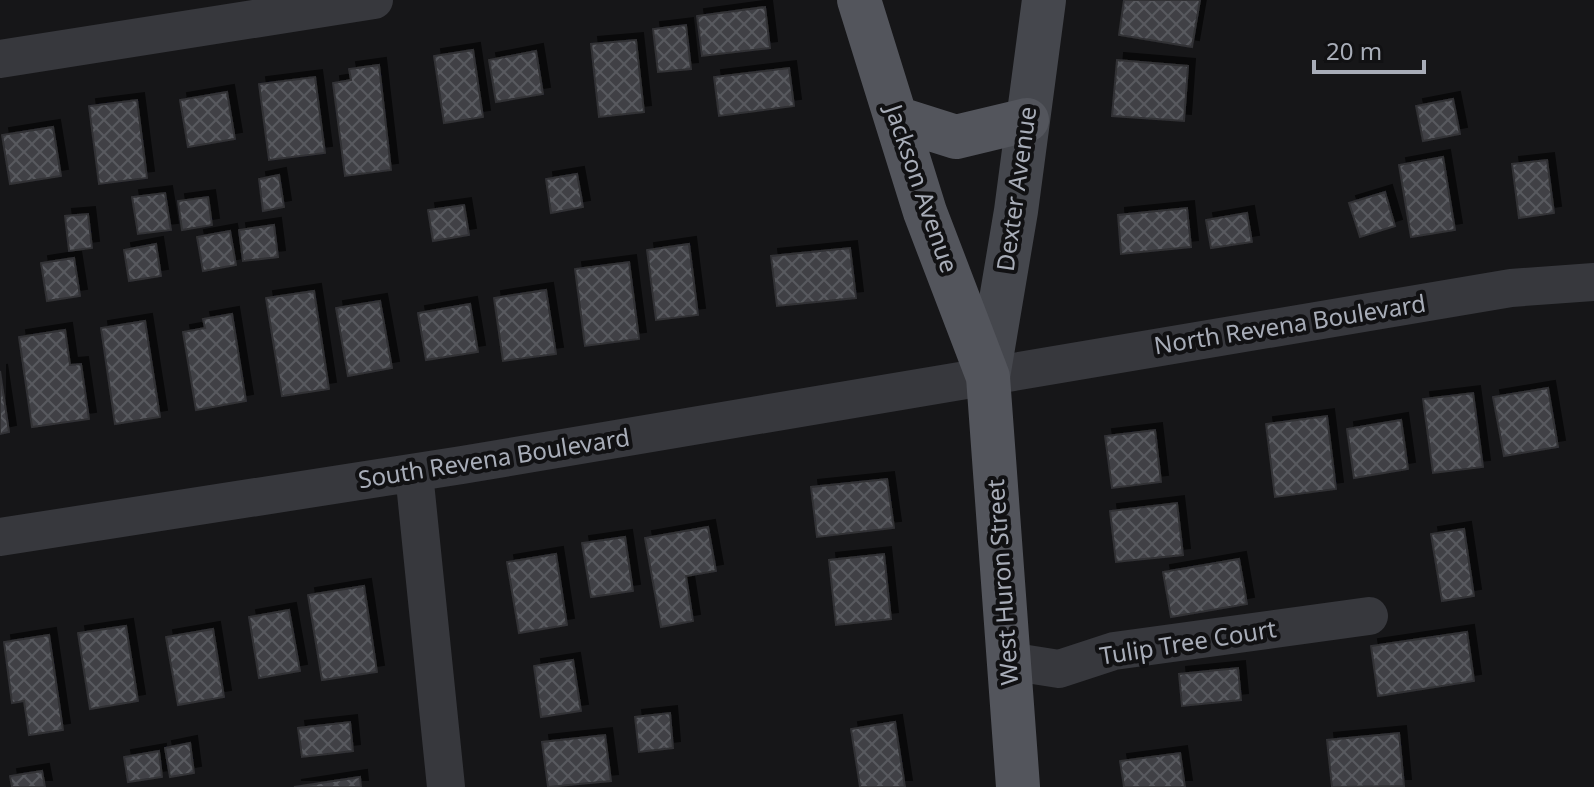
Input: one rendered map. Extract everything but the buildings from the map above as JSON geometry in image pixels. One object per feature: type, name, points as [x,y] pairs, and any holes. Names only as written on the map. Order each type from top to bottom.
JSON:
[{"type":"main road","name":"Jackson Avenue","points":[[859,0],[925,212],[988,377]]},
{"type":"main road","name":"Dexter Avenue","points":[[988,377],[1044,0]]},
{"type":"main road","points":[[896,118],[956,137],[1027,120]]},
{"type":"main road","name":"West Huron Street","points":[[988,377],[1018,787]]},
{"type":"street","points":[[0,59],[374,0]]},
{"type":"street","name":"North Revena Boulevard","points":[[988,377],[1511,288],[1594,282]]},
{"type":"street","name":"South Revena Boulevard","points":[[0,537],[414,473],[988,377]]},
{"type":"street","points":[[414,473],[446,787]]},
{"type":"street","name":"Tulip Tree Court","points":[[1008,661],[1059,669],[1114,651],[1369,616]]}]
